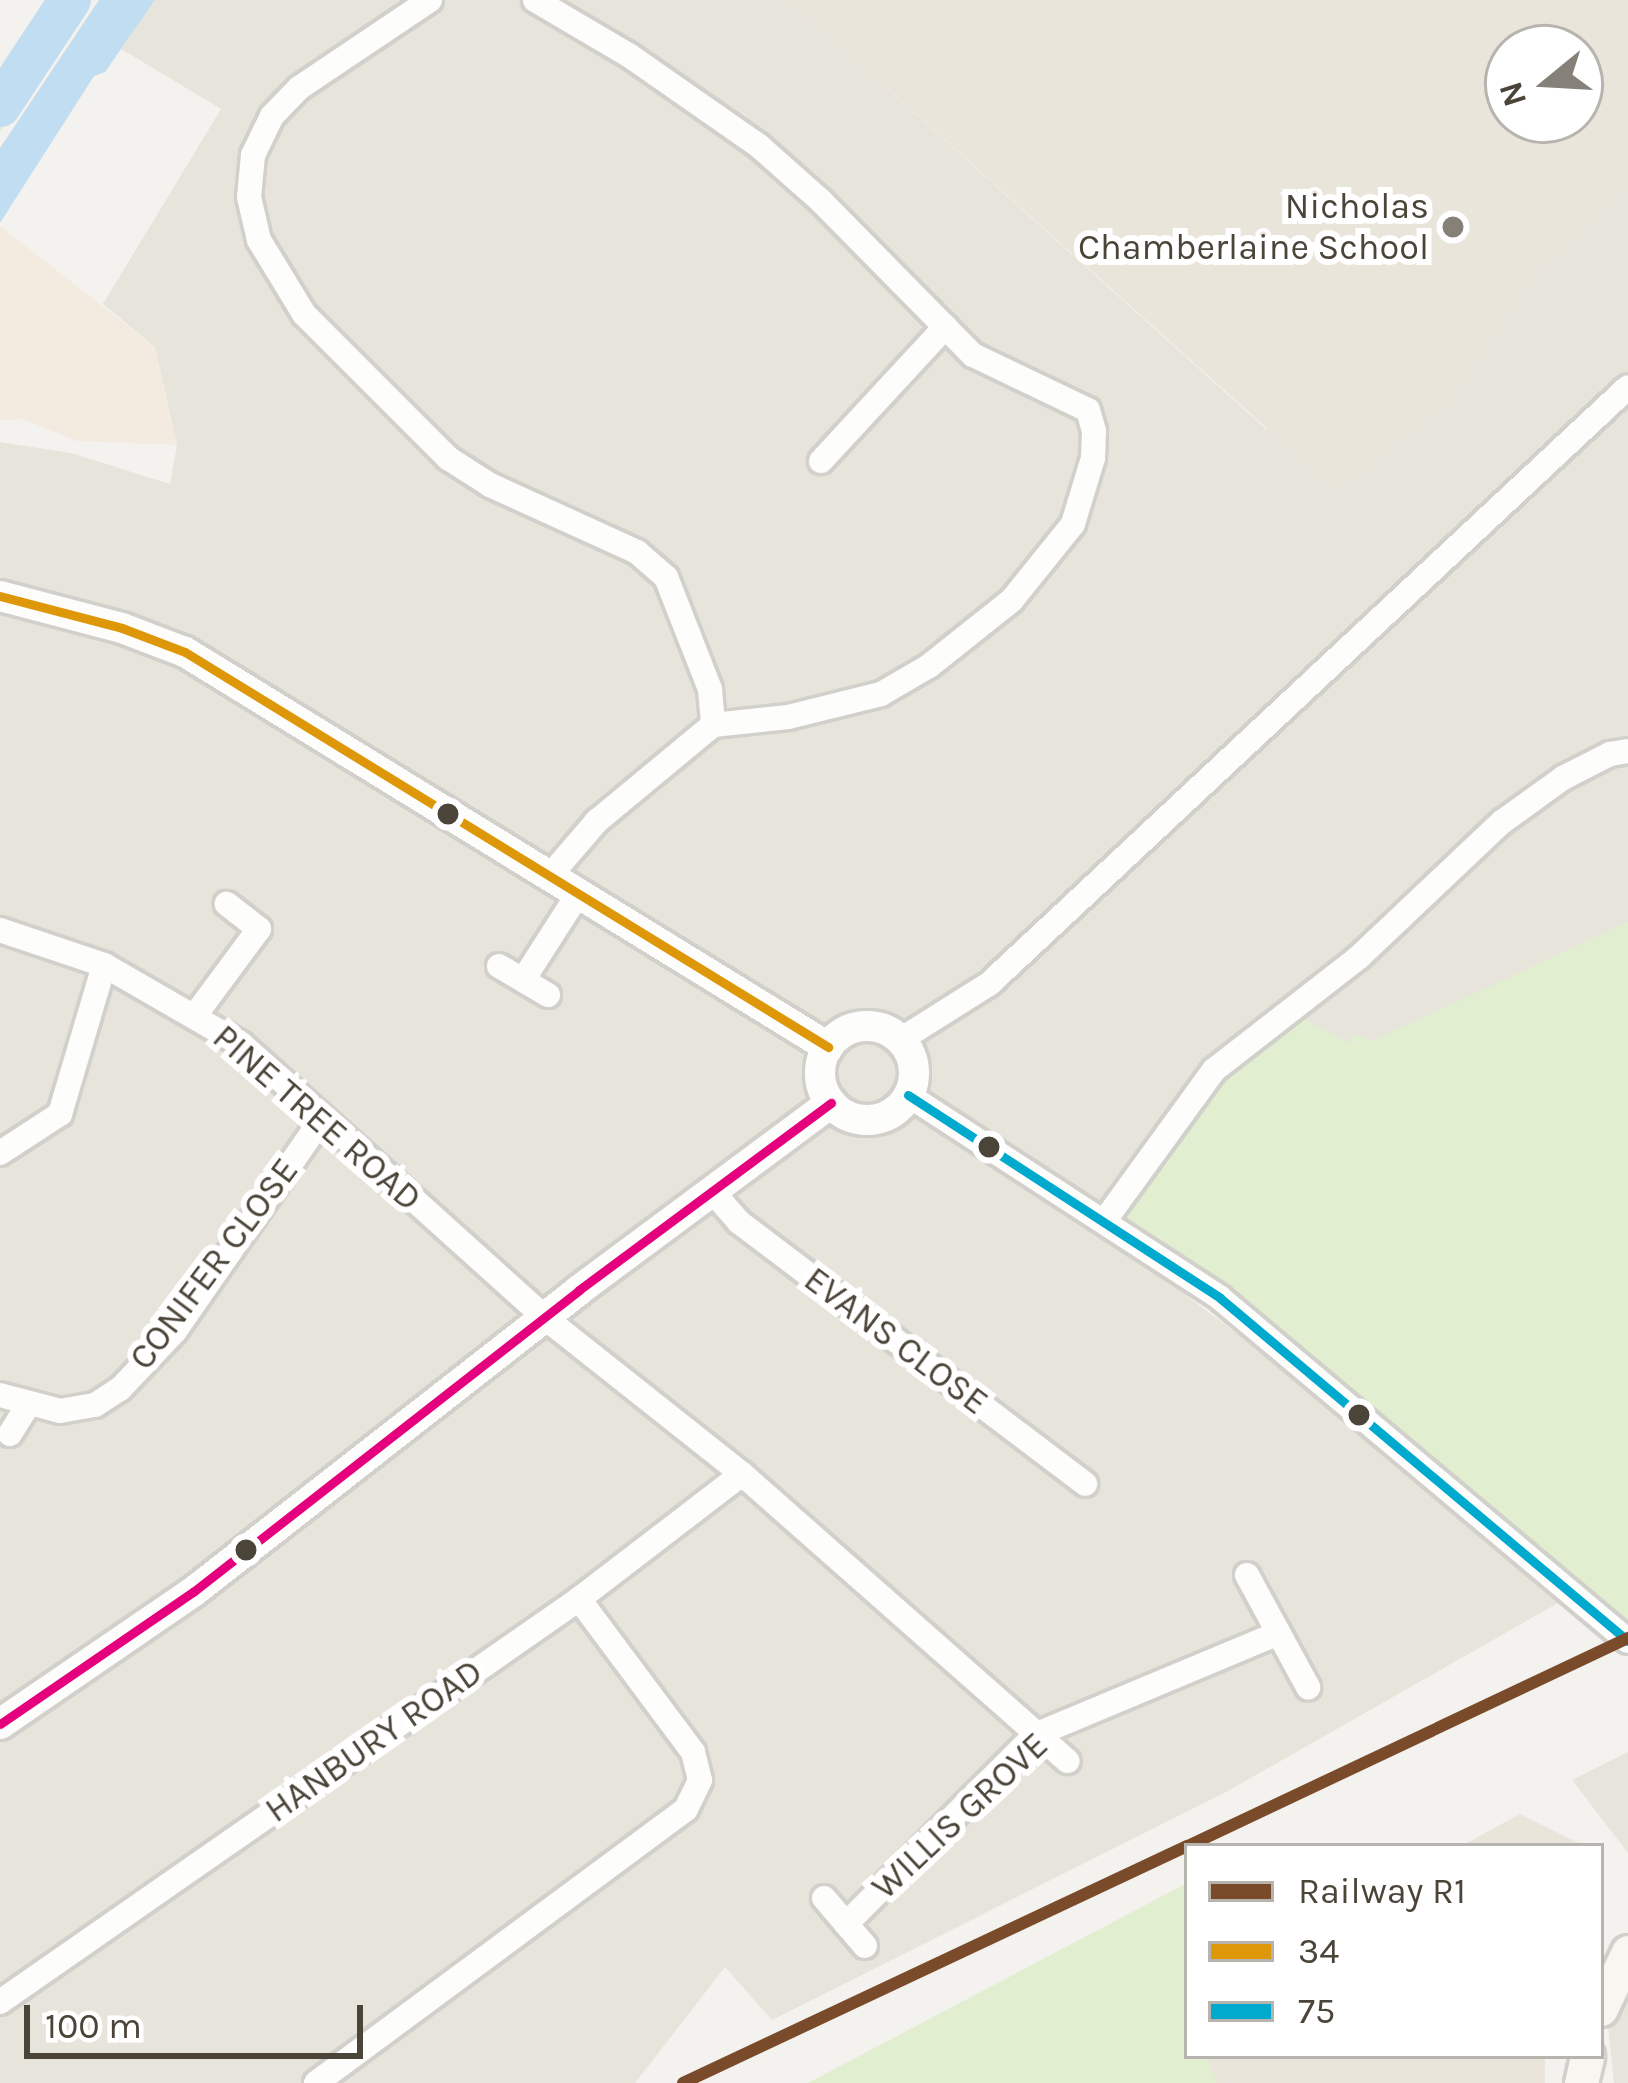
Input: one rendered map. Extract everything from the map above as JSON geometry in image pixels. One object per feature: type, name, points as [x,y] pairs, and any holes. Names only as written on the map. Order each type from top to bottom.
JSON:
[{"type":"main road","points":[[1604,2003],[1628,1952]]},
{"type":"street","points":[[430,0],[299,88],[272,116],[253,155],[249,197],[259,240],[304,314],[448,458],[490,485],[638,552],[666,577],[710,689],[713,725]]},
{"type":"street","points":[[535,0],[630,56],[759,146],[973,355],[1088,410],[1093,458],[1073,524],[1012,600],[929,666],[881,694],[788,716],[713,725],[597,821],[548,878]]},
{"type":"street","points":[[821,461],[945,328]]},
{"type":"street","points":[[900,1040],[989,984],[1628,387]]},
{"type":"street","points":[[0,596],[122,628],[185,652],[828,1047]]},
{"type":"street","points":[[1106,1220],[1214,1070],[1374,944],[1502,821],[1563,778],[1610,754],[1628,751]]},
{"type":"street","points":[[523,980],[577,896]]},
{"type":"street","points":[[196,1015],[260,929],[227,904]]},
{"type":"street","name":"PINE TREE ROAD","points":[[0,930],[104,965],[241,1044],[544,1317],[742,1474],[1068,1761]]},
{"type":"street","points":[[0,1153],[60,1114],[104,965]]},
{"type":"street","points":[[499,965],[548,995]]},
{"type":"street","points":[[862,1026],[900,1040],[913,1066],[908,1095],[878,1118],[853,1118],[831,1103],[820,1082],[828,1047],[862,1026]]},
{"type":"street","points":[[908,1095],[1220,1298],[1628,1642]]},
{"type":"street","points":[[0,1724],[193,1592],[544,1317],[831,1103]]},
{"type":"street","name":"CONIFER CLOSE","points":[[0,1395],[60,1411],[95,1405],[120,1389],[175,1331],[322,1119]]},
{"type":"street","name":"EVANS CLOSE","points":[[712,1191],[739,1222],[1085,1484]]},
{"type":"street","points":[[10,1434],[29,1403]]},
{"type":"street","name":"HANBURY ROAD","points":[[0,2002],[579,1598],[742,1474]]},
{"type":"street","points":[[1247,1575],[1308,1688]]},
{"type":"street","points":[[316,2083],[686,1810],[700,1780],[693,1752],[579,1598]]},
{"type":"street","name":"WILLIS GROVE","points":[[847,1924],[1035,1736],[1279,1633]]},
{"type":"street","name":"WILLIS GROVE","points":[[824,1898],[866,1946]]},
{"type":"shaded area","points":[[155,0],[789,0],[1266,429],[1449,400],[1538,269],[1628,186],[1628,922],[1372,1042],[1348,1044],[1094,1226],[1292,1375],[1558,1603],[1226,1792],[772,2020],[725,1967],[635,2083],[0,2083],[0,442],[71,453],[170,484],[177,445],[155,347],[103,304],[221,109],[121,49]]},
{"type":"shaded area","points":[[789,0],[1628,0],[1628,186],[1538,269],[1449,400],[1337,491]]},
{"type":"shaded area","points":[[0,226],[155,347],[177,445],[77,441],[22,419],[0,420]]},
{"type":"shaded area","points":[[1628,1752],[1628,1853],[1572,1780]]},
{"type":"shaded area","points":[[1520,1814],[1579,1843],[1467,1843]]},
{"type":"shaded area","points":[[1628,1996],[1628,2083],[1614,2083],[1608,2026]]},
{"type":"shaded area","points":[[1206,2059],[1545,2059],[1545,2083],[1206,2083]]},
{"type":"green space","points":[[81,0],[89,0],[0,132],[0,116]]},
{"type":"green space","points":[[1628,922],[1628,1625],[1621,1628],[1114,1218],[1219,1075],[1296,1015],[1348,1043],[1355,1034],[1372,1041]]},
{"type":"green space","points":[[1184,1885],[1184,2059],[1207,2059],[1217,2083],[808,2083]]},
{"type":"water","points":[[99,0],[155,0],[105,72],[94,76],[0,223],[0,148]]},
{"type":"waterway","points":[[0,106],[70,0]]},
{"type":"rail line","name":"R1","points":[[1194,1843],[1628,1638]]},
{"type":"rail line","name":"R1","points":[[683,2083],[1184,1847]]},
{"type":"transit line","name":"34","points":[[0,596],[122,628],[185,652],[828,1047]]},
{"type":"transit line","name":"75","points":[[908,1095],[1220,1298],[1628,1641]]},
{"type":"transit line","points":[[0,1724],[193,1592],[579,1290],[831,1103]]},
{"type":"place","name":"Nicholas Chamberlaine School","points":[[1453,227]]}]
